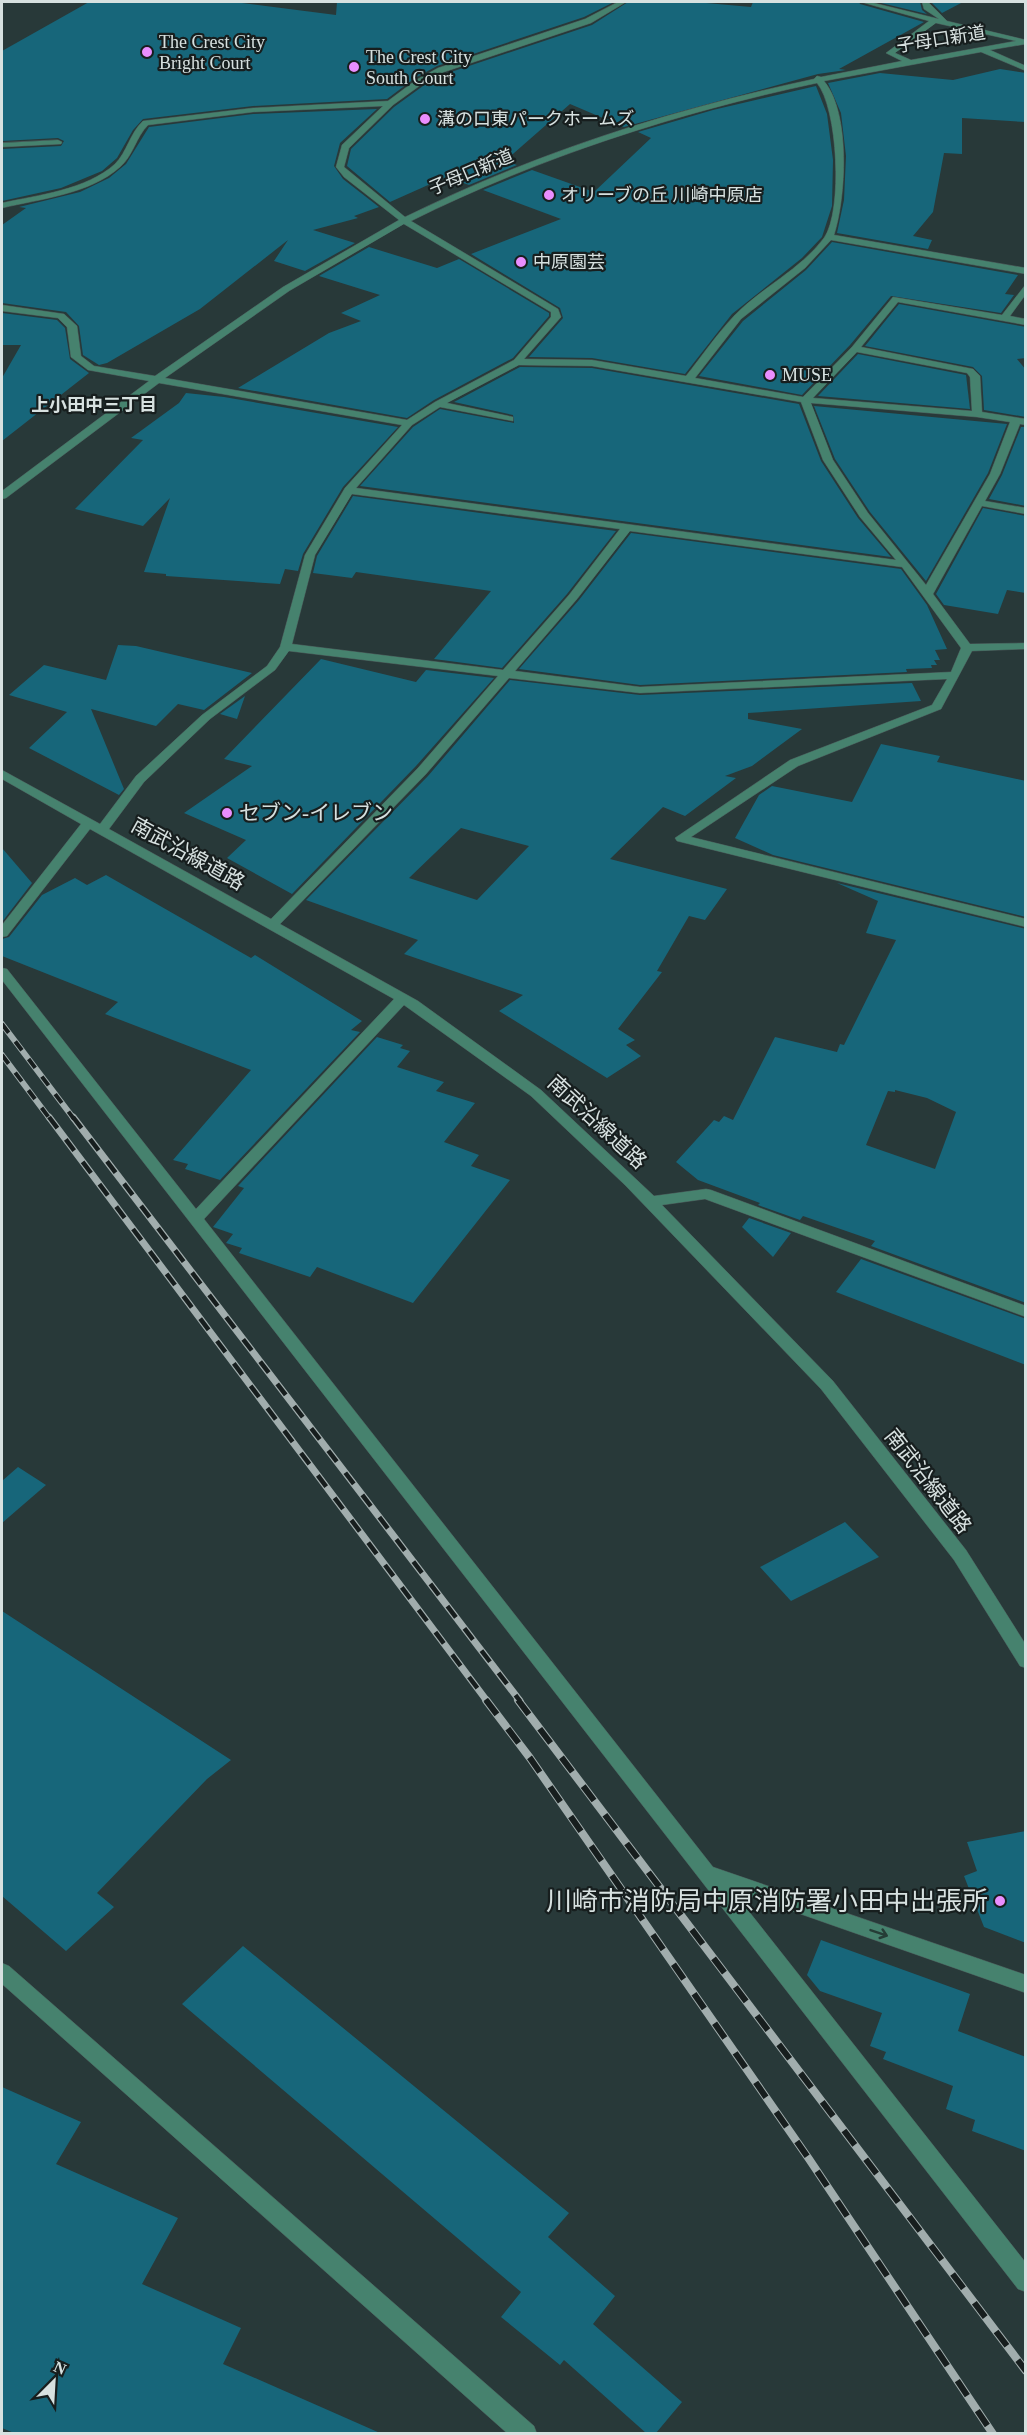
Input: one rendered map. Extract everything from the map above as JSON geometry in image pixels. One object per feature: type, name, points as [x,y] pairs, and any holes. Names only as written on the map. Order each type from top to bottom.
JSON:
[{"type":"street","points":[[2,933],[95,826],[140,779],[206,717],[271,668],[286,647],[310,555],[349,490],[409,423],[438,404],[517,362],[556,317],[555,311],[404,220],[347,176],[340,167],[345,147],[390,103],[419,82],[441,70],[588,21],[622,2]]},
{"type":"street","points":[[864,2],[1026,42]]},
{"type":"street","points":[[925,2],[927,7],[949,24]]},
{"type":"street","points":[[908,61],[890,52],[934,21]]},
{"type":"street","name":"子母口新道","points":[[2,496],[250,312],[317,268],[404,220],[479,185],[569,150],[675,115],[817,78],[1026,42]]},
{"type":"street","points":[[981,49],[1026,69]]},
{"type":"street","points":[[689,379],[738,317],[802,266],[829,237],[836,216],[840,159],[838,133],[827,90],[817,78]]},
{"type":"street","points":[[2,205],[82,184],[110,172],[124,159],[133,146],[141,127],[146,123],[253,110],[390,103]]},
{"type":"street","points":[[2,145],[58,142]]},
{"type":"street","points":[[829,237],[1026,271]]},
{"type":"street","points":[[1004,318],[1026,287]]},
{"type":"street","points":[[805,400],[855,349],[896,299],[1026,322]]},
{"type":"street","points":[[2,308],[61,316],[72,326],[76,357],[91,368],[409,423]]},
{"type":"street","points":[[855,349],[970,371],[975,376],[977,414]]},
{"type":"street","points":[[517,362],[592,363],[805,400],[977,414],[1021,421],[980,503],[927,594]]},
{"type":"street","points":[[805,400],[828,460],[864,515],[905,564],[967,648],[966,654],[937,707],[794,763],[681,838],[1026,923]]},
{"type":"street","points":[[438,404],[510,419]]},
{"type":"street","points":[[349,490],[905,564]]},
{"type":"street","points":[[980,503],[1026,511]]},
{"type":"street","points":[[272,925],[422,771],[573,597],[627,527]]},
{"type":"street","points":[[967,648],[1026,646]]},
{"type":"street","points":[[286,647],[640,690],[955,675]]},
{"type":"street","name":"南武沿線道路","points":[[2,774],[403,998],[536,1093],[650,1202],[827,1385],[960,1555],[1026,1661]]},
{"type":"street","points":[[2,972],[1026,2281]]},
{"type":"street","points":[[195,1219],[403,998]]},
{"type":"street","points":[[650,1202],[706,1194],[1026,1312]]},
{"type":"street","points":[[705,1872],[1026,1984]]},
{"type":"street","points":[[2,1972],[526,2433]]},
{"type":"building","points":[[89,2],[234,2],[336,15],[337,2],[614,2],[584,17],[437,66],[415,78],[387,99],[253,106],[143,119],[133,130],[117,158],[102,171],[61,188],[2,201],[2,149],[61,146],[64,141],[58,138],[2,141],[2,51]]},
{"type":"building","points":[[628,2],[695,2],[751,7],[753,2],[859,2],[924,22],[839,69],[846,70],[818,74],[624,127],[570,104],[505,161],[517,165],[469,185],[446,177],[390,202],[347,166],[351,149],[394,107],[423,86],[445,74],[592,25]]},
{"type":"building","points":[[877,2],[920,2],[922,10],[927,14]]},
{"type":"building","points":[[931,2],[963,2],[942,13]]},
{"type":"building","points":[[1000,69],[1026,73],[1026,122],[962,118],[962,154],[944,153],[933,212],[913,236],[932,240],[928,249],[837,233],[844,200],[846,156],[841,113],[828,83],[880,73],[953,80]]},
{"type":"building","points":[[816,86],[827,114],[833,160],[832,206],[822,237],[802,258],[732,314],[685,374],[592,358],[529,357],[563,318],[560,308],[471,254],[561,219],[483,190],[532,170],[594,192],[651,138],[638,132],[713,110]]},
{"type":"building","points":[[377,109],[340,143],[334,166],[343,179],[379,207],[354,216],[358,218],[313,230],[355,243],[305,271],[274,261],[288,240],[200,309],[107,363],[99,365],[83,355],[79,326],[66,312],[2,303],[2,225],[26,208],[19,207],[80,192],[109,178],[126,164],[149,127],[253,114]]},
{"type":"building","points":[[832,242],[1018,275],[1005,294],[1014,295],[1001,313],[891,296],[850,345],[802,395],[699,376],[743,321],[806,270]]},
{"type":"building","points":[[369,247],[437,268],[459,259],[549,313],[549,316],[513,358],[434,400],[407,418],[238,388],[329,333],[361,321],[341,313],[380,295],[319,276]]},
{"type":"building","points":[[899,304],[1026,327],[1026,358],[1017,359],[1026,370],[1026,417],[984,410],[982,376],[973,367],[865,346]]},
{"type":"building","points":[[2,313],[57,320],[65,328],[70,359],[89,373],[2,441],[2,378],[21,345],[2,345]]},
{"type":"building","points":[[858,354],[966,375],[970,409],[818,396]]},
{"type":"building","points":[[520,367],[592,368],[799,404],[821,461],[858,518],[891,557],[360,486],[413,427],[440,409],[514,423],[513,415],[454,402]]},
{"type":"building","points":[[186,393],[224,397],[398,427],[343,487],[303,554],[298,571],[285,569],[280,584],[166,576],[166,574],[144,572],[170,498],[143,526],[75,509],[143,440],[131,438],[179,403]]},
{"type":"building","points":[[814,406],[1007,424],[988,473],[926,581],[870,512],[835,459]]},
{"type":"building","points":[[1021,427],[1026,427],[1026,506],[989,499],[1002,475]]},
{"type":"building","points":[[353,496],[616,531],[567,594],[502,668],[434,659],[491,591],[356,572],[352,578],[313,573],[317,556]]},
{"type":"building","points":[[983,508],[1026,516],[1026,593],[1007,590],[998,614],[944,605],[936,594]]},
{"type":"building","points":[[631,533],[901,569],[927,605],[947,649],[935,650],[940,660],[934,660],[937,665],[931,665],[932,668],[906,669],[907,672],[640,685],[519,669],[579,600]]},
{"type":"building","points":[[118,645],[136,646],[252,673],[204,710],[178,704],[156,726],[91,709],[124,789],[119,795],[29,748],[67,712],[9,695],[44,665],[106,680]]},
{"type":"building","points":[[321,659],[416,682],[426,670],[494,678],[416,766],[292,894],[227,858],[246,840],[184,813],[252,766],[224,759]]},
{"type":"building","points":[[510,680],[640,695],[912,683],[921,701],[748,713],[748,719],[802,729],[752,766],[725,776],[736,778],[685,816],[663,807],[610,859],[727,889],[705,920],[689,916],[657,971],[662,972],[618,1029],[635,1040],[626,1045],[641,1056],[607,1078],[499,1011],[523,995],[404,954],[418,940],[306,900],[428,776]],"holes":[[[461,828],[529,846],[477,900],[409,878]]]},
{"type":"building","points":[[245,696],[237,719],[220,714]]},
{"type":"building","points":[[881,744],[940,756],[937,762],[1026,781],[1026,917],[773,855],[735,838],[759,795],[772,786],[852,802]]},
{"type":"building","points":[[2,848],[32,883],[2,922]]},
{"type":"building","points":[[106,875],[251,958],[255,955],[362,1021],[351,1030],[360,1032],[220,1180],[185,1169],[188,1164],[173,1160],[251,1070],[105,1014],[118,1002],[2,956],[2,939],[9,937],[42,895],[75,878],[87,885]]},
{"type":"building","points":[[837,883],[1026,929],[1026,1303],[871,1246],[875,1241],[803,1216],[800,1220],[758,1205],[760,1203],[698,1180],[676,1162],[714,1120],[719,1122],[724,1116],[733,1120],[775,1037],[837,1052],[840,1044],[844,1045],[896,940],[866,933],[878,901]],"holes":[[[895,1090],[927,1098],[956,1112],[935,1169],[866,1145],[888,1091],[895,1092]]]},
{"type":"building","points":[[377,1037],[403,1045],[400,1048],[410,1051],[397,1067],[444,1082],[436,1091],[475,1103],[444,1142],[479,1155],[471,1166],[510,1180],[413,1303],[317,1267],[310,1277],[239,1253],[242,1248],[226,1243],[233,1234],[213,1227],[244,1188],[238,1186]]},
{"type":"building","points":[[749,1218],[791,1233],[773,1257],[742,1227]]},
{"type":"building","points":[[861,1259],[1026,1319],[1026,1365],[836,1292]]},
{"type":"building","points":[[18,1467],[46,1485],[2,1523],[2,1481]]},
{"type":"building","points":[[845,1522],[879,1557],[791,1601],[760,1567]]},
{"type":"building","points":[[2,1611],[231,1760],[207,1779],[97,1893],[114,1907],[66,1951],[2,1896]]},
{"type":"building","name":"川崎市消防局中原消防署小田中出張所","points":[[1026,1831],[1026,1943],[984,1927],[964,1876],[977,1871],[967,1842]]},
{"type":"building","points":[[821,1940],[970,1994],[958,2031],[1026,2057],[1026,2151],[972,2131],[975,2120],[946,2109],[953,2086],[883,2059],[886,2052],[870,2046],[882,2013],[820,1991],[807,1975]]},
{"type":"building","points":[[243,1946],[569,2213],[548,2237],[615,2296],[593,2324],[682,2402],[656,2433],[646,2433],[564,2360],[560,2365],[501,2317],[521,2292],[182,2004]]},
{"type":"building","points":[[2,2087],[81,2122],[56,2164],[178,2218],[142,2284],[241,2328],[223,2364],[380,2433],[14,2433],[2,2428]]},
{"type":"railway","points":[[2,1024],[74,1119]]},
{"type":"railway","points":[[2,1055],[50,1119]]},
{"type":"railway","points":[[49,1117],[487,1701]]},
{"type":"railway","points":[[73,1117],[520,1701]]},
{"type":"railway","points":[[486,1700],[530,1758],[809,2159],[993,2434]]},
{"type":"railway","points":[[518,1700],[1026,2371]]},
{"type":"place","name":"The Crest City Bright Court","points":[[147,52]]},
{"type":"place","name":"The Crest City South Court","points":[[354,67]]},
{"type":"place","name":"溝の口東パークホームズ","points":[[425,119]]},
{"type":"place","name":"オリーブの丘 川崎中原店","points":[[549,195]]},
{"type":"place","name":"中原園芸","points":[[521,262]]},
{"type":"place","name":"MUSE","points":[[770,375]]},
{"type":"place","name":"セブン-イレブン","points":[[227,813]]},
{"type":"place","name":"川崎市消防局中原消防署小田中出張所","points":[[1000,1901]]},
{"type":"district","name":"上小田中三丁目","points":[[94,405]]}]
